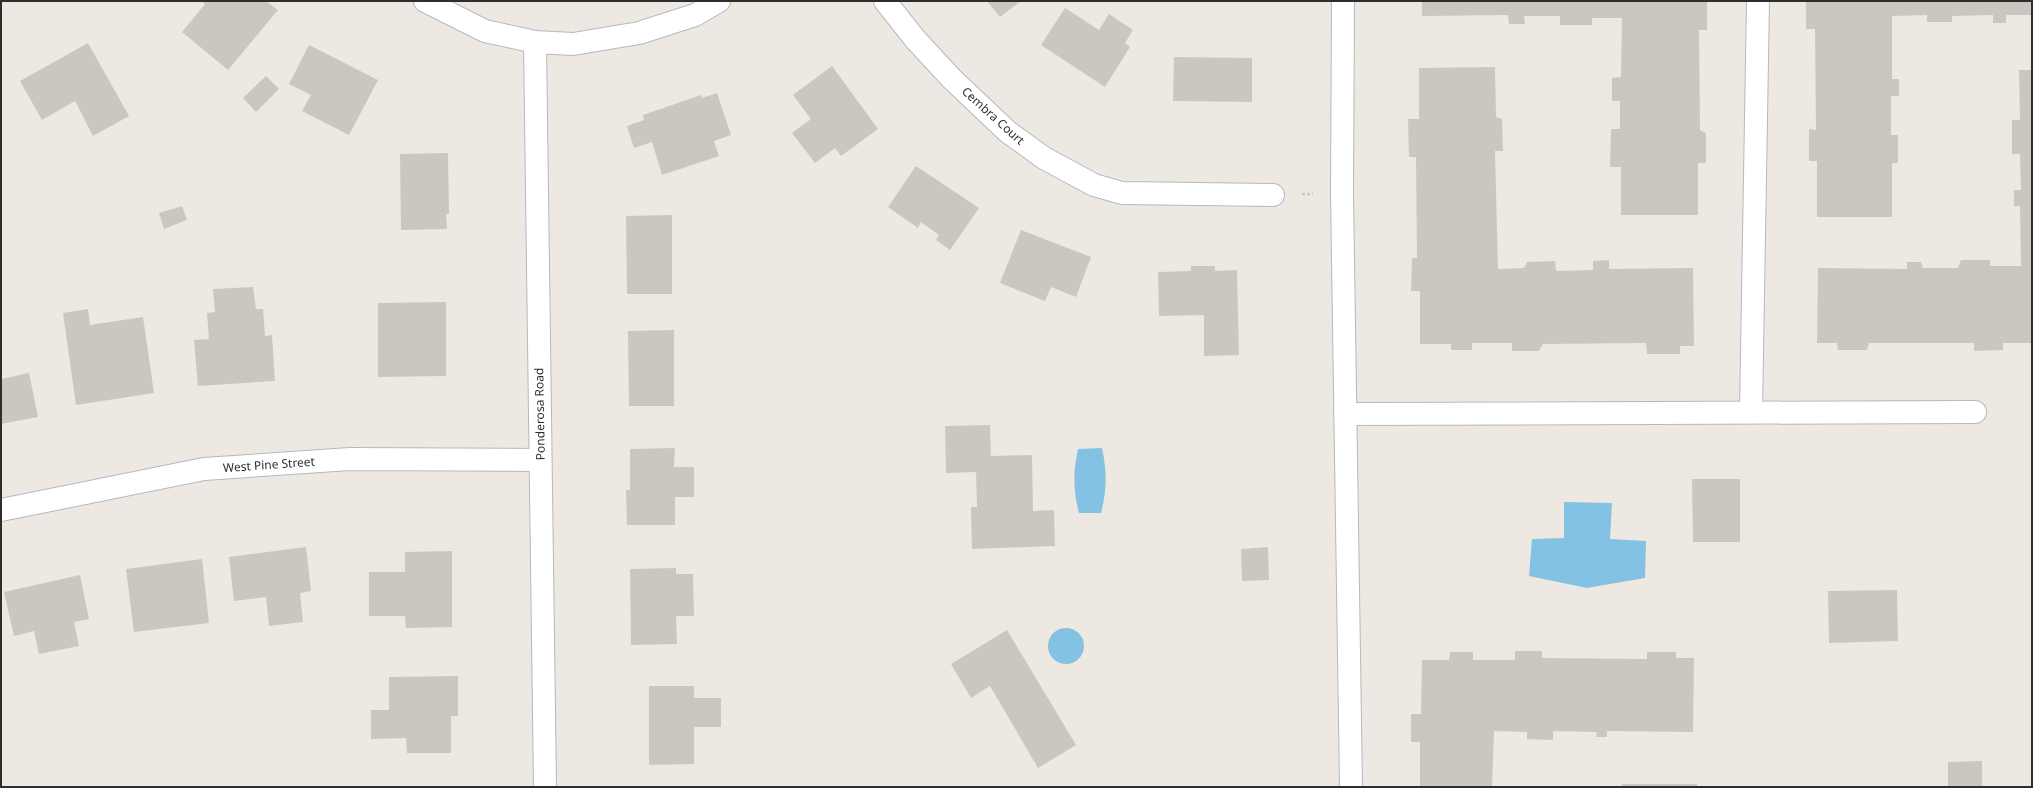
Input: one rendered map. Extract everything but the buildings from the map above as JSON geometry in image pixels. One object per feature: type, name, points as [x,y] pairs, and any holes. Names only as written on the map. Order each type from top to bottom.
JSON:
[{"type":"street","points":[[425,1],[485,31],[535,42],[573,44],[640,33],[695,15],[720,1]]},
{"type":"street","name":"Cembra Court","points":[[885,1],[915,39],[952,79],[1008,132],[1044,158],[1094,185],[1122,193],[1273,195]]},
{"type":"street","points":[[1342,1],[1342,193],[1351,787]]},
{"type":"street","points":[[1751,412],[1758,1]]},
{"type":"street","name":"Ponderosa Road","points":[[535,42],[545,787]]},
{"type":"street","points":[[1345,414],[1975,412]]},
{"type":"street","name":"West Pine Street","points":[[1,510],[204,469],[350,459],[540,460]]},
{"type":"path","points":[[1273,195],[1342,193]]},
{"type":"water","points":[[1102,448],[1106,480],[1101,513],[1079,513],[1074,481],[1078,449]]},
{"type":"water","points":[[1564,502],[1612,503],[1610,539],[1646,541],[1645,578],[1587,588],[1529,576],[1532,539],[1564,538]]},
{"type":"water","points":[[1070,628],[1079,633],[1083,639],[1083,653],[1079,659],[1070,664],[1062,664],[1053,659],[1049,653],[1048,642],[1053,633],[1059,629]]}]
